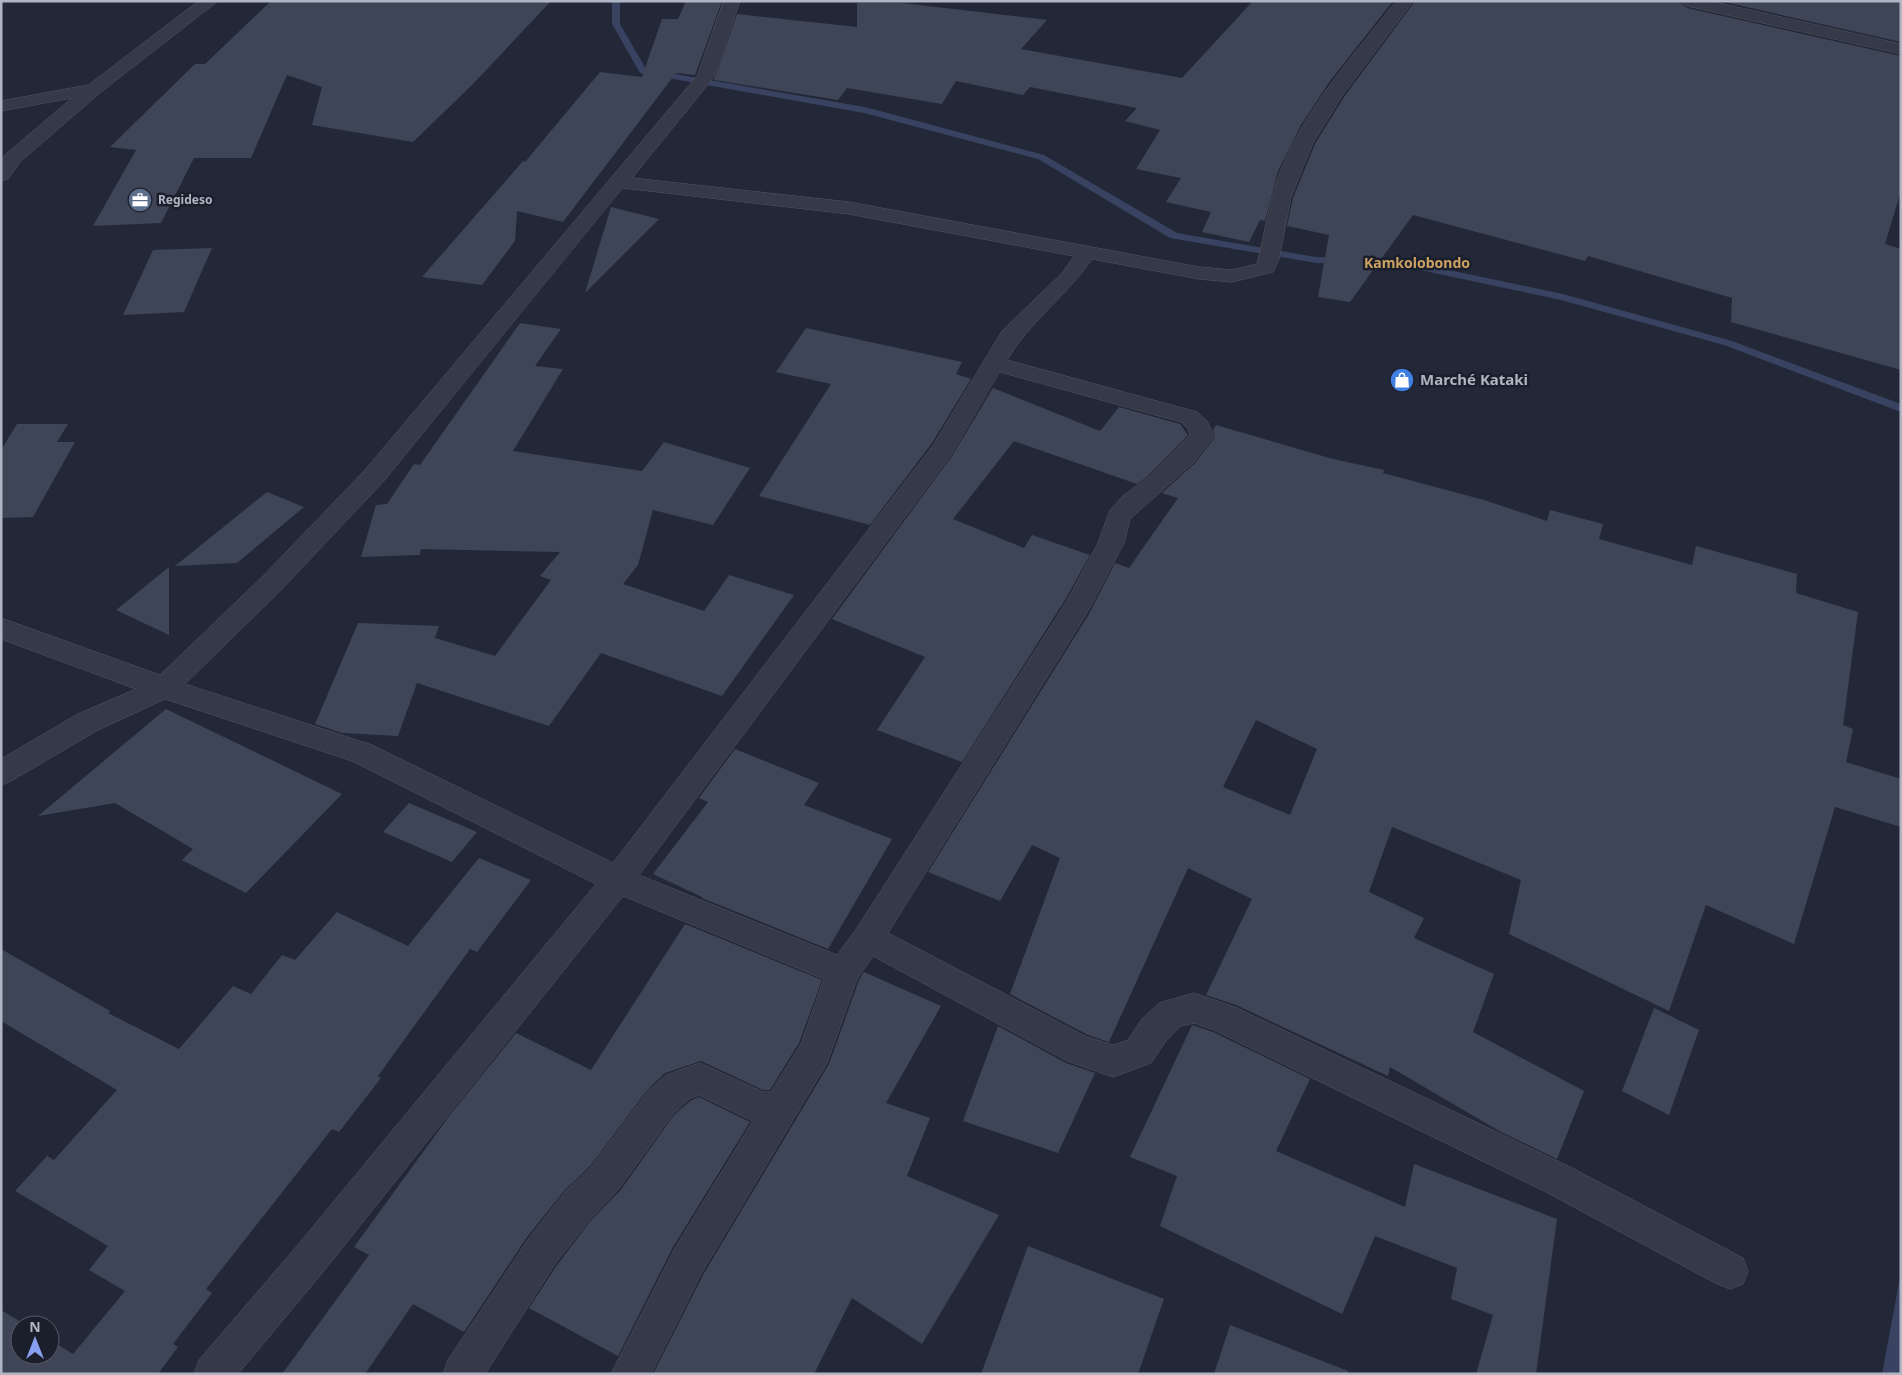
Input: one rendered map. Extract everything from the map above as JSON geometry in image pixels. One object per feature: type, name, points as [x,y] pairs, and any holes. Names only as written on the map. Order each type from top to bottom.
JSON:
[{"type":"street","points":[[1,175],[5,159],[210,1]]},
{"type":"street","points":[[1,773],[88,722],[164,688],[272,583],[374,476],[705,77],[732,1]]},
{"type":"street","points":[[618,182],[849,208],[1199,273],[1232,276],[1266,268],[1273,244],[1281,197],[1302,144],[1343,82],[1406,1]]},
{"type":"street","points":[[1687,1],[1901,48]]},
{"type":"street","points":[[1,106],[95,88]]},
{"type":"street","points":[[213,1374],[310,1259],[618,880],[942,449],[986,379],[993,363],[1010,336],[1070,276],[1087,252]]},
{"type":"street","points":[[630,1374],[688,1261],[815,1052],[843,972],[868,938],[1078,606],[1111,543],[1119,516],[1133,501],[1158,483],[1202,436],[1199,426],[1189,417],[993,363]]},
{"type":"street","points":[[1,628],[164,688],[362,753],[618,880],[843,972]]},
{"type":"street","points":[[868,938],[1079,1050],[1113,1061],[1139,1052],[1154,1030],[1170,1014],[1194,1008],[1223,1018],[1352,1082],[1559,1180],[1730,1271]]},
{"type":"street","points":[[462,1374],[542,1251],[578,1205],[605,1178],[661,1102],[678,1086],[700,1079],[761,1108],[780,1108]]},
{"type":"water","points":[[1901,1272],[1901,1374],[1882,1374]]},
{"type":"building","points":[[271,1],[551,1],[473,84],[413,142],[312,125],[322,87],[287,75],[251,158],[194,158],[161,223],[93,226],[136,150],[110,147],[195,64],[205,64]]},
{"type":"building","points":[[686,1],[722,1],[695,75],[676,73],[563,222],[517,211],[515,241],[482,285],[422,277],[523,161],[525,162],[600,72],[642,77],[662,19],[678,19]]},
{"type":"building","points":[[1253,1],[1393,1],[1330,81],[1301,125],[1278,171],[1265,221],[1260,220],[1249,242],[1202,232],[1211,212],[1166,202],[1181,178],[1136,169],[1160,130],[1125,121],[1137,108],[1030,87],[1023,95],[956,81],[942,104],[847,88],[838,100],[714,80],[737,14],[857,27],[857,3],[902,3],[1047,20],[1021,49],[1182,78]]},
{"type":"building","points":[[1415,1],[1677,1],[1687,8],[1901,56],[1901,191],[1885,244],[1901,249],[1901,370],[1731,322],[1732,298],[1588,256],[1585,261],[1413,215],[1350,302],[1318,297],[1329,235],[1287,226],[1293,198],[1315,144],[1344,97]]},
{"type":"building","points":[[1720,1],[1901,1],[1901,42]]},
{"type":"building","points":[[611,207],[659,219],[585,293]]},
{"type":"building","points":[[212,248],[184,312],[123,315],[153,250]]},
{"type":"building","points":[[520,323],[561,329],[535,366],[563,369],[513,451],[642,471],[664,442],[750,468],[713,525],[653,510],[638,565],[623,584],[704,611],[729,575],[794,595],[722,696],[601,653],[549,726],[417,683],[398,736],[342,733],[315,724],[358,623],[439,626],[435,638],[495,656],[551,580],[540,576],[560,552],[421,549],[420,555],[361,557],[376,505],[387,504],[414,464],[420,465]]},
{"type":"building","points":[[806,328],[962,362],[956,374],[971,379],[932,443],[870,525],[759,496],[831,384],[776,372]]},
{"type":"building","points":[[993,388],[1100,431],[1119,407],[1180,424],[1188,435],[1148,476],[1137,484],[1014,441],[953,519],[1024,548],[1032,535],[1090,555],[1065,600],[962,762],[877,730],[925,657],[832,619],[952,456]]},
{"type":"building","points":[[17,424],[68,424],[57,442],[75,442],[33,517],[1,518],[1,450]]},
{"type":"building","points":[[1216,425],[1333,459],[1384,470],[1383,473],[1484,500],[1547,521],[1550,510],[1603,524],[1599,539],[1692,565],[1696,546],[1797,574],[1796,593],[1858,612],[1843,725],[1853,729],[1846,762],[1901,779],[1901,827],[1835,807],[1794,944],[1706,905],[1669,1011],[1509,934],[1521,880],[1392,827],[1369,892],[1424,918],[1414,938],[1494,974],[1473,1032],[1584,1091],[1557,1159],[1501,1132],[1390,1067],[1388,1076],[1236,1005],[1206,995],[1252,899],[1188,868],[1109,1042],[1088,1035],[1010,994],[1060,858],[1032,845],[1000,901],[928,872],[1089,614],[1115,563],[1129,568],[1178,498],[1162,493],[1195,463],[1215,437],[1213,430]],"holes":[[[1256,720],[1317,749],[1290,815],[1223,787]]]},
{"type":"building","points":[[267,492],[304,507],[237,563],[175,566]]},
{"type":"building","points":[[169,567],[169,635],[116,610]]},
{"type":"building","points":[[166,709],[342,794],[246,893],[182,860],[193,849],[115,803],[38,816]]},
{"type":"building","points":[[735,749],[819,783],[804,805],[892,839],[828,949],[702,898],[653,874],[708,802],[699,798]]},
{"type":"building","points":[[409,803],[477,832],[452,862],[383,832]]},
{"type":"building","points":[[479,858],[531,880],[477,952],[470,949],[378,1076],[381,1078],[339,1132],[332,1129],[206,1289],[212,1293],[173,1344],[178,1347],[158,1374],[1,1374],[1,1310],[10,1315],[10,1365],[60,1365],[60,1346],[73,1354],[125,1291],[89,1270],[108,1246],[15,1191],[47,1156],[54,1160],[117,1090],[1,1021],[1,949],[110,1011],[108,1013],[179,1049],[233,986],[251,994],[282,955],[295,960],[337,912],[408,946]]},
{"type":"building","points":[[685,924],[822,980],[799,1043],[770,1090],[763,1090],[701,1061],[665,1073],[648,1089],[591,1165],[564,1191],[527,1237],[464,1332],[413,1304],[365,1374],[282,1374],[369,1255],[354,1247],[450,1115],[516,1033],[591,1070]]},
{"type":"building","points":[[864,972],[941,1006],[886,1103],[930,1118],[907,1176],[999,1215],[922,1344],[852,1298],[814,1374],[653,1374],[703,1275],[829,1064],[859,980]]},
{"type":"building","points":[[1654,1008],[1699,1030],[1669,1115],[1622,1091]]},
{"type":"building","points":[[1192,1025],[1213,1032],[1310,1079],[1276,1151],[1405,1207],[1414,1164],[1557,1219],[1536,1374],[1476,1374],[1493,1315],[1451,1299],[1457,1268],[1375,1236],[1342,1314],[1160,1226],[1177,1176],[1130,1157]]},
{"type":"building","points":[[998,1026],[1066,1063],[1095,1073],[1058,1153],[963,1121]]},
{"type":"building","points":[[699,1097],[750,1122],[673,1247],[618,1356],[529,1308],[557,1265],[592,1219],[620,1191],[674,1115],[690,1101]]},
{"type":"building","points":[[1028,1246],[1164,1299],[1138,1374],[981,1374]]},
{"type":"building","points":[[1230,1325],[1348,1371],[1348,1374],[1214,1374]]},
{"type":"waterway","points":[[616,1],[616,24],[643,71],[865,110],[1041,157],[1174,236],[1316,260],[1401,263],[1563,297],[1728,343],[1901,408]]},
{"type":"place","name":"Regideso","points":[[140,200]]},
{"type":"place","name":"Marché Kataki","points":[[1402,380]]},
{"type":"district","name":"Kamkolobondo","points":[[1417,263]]}]
